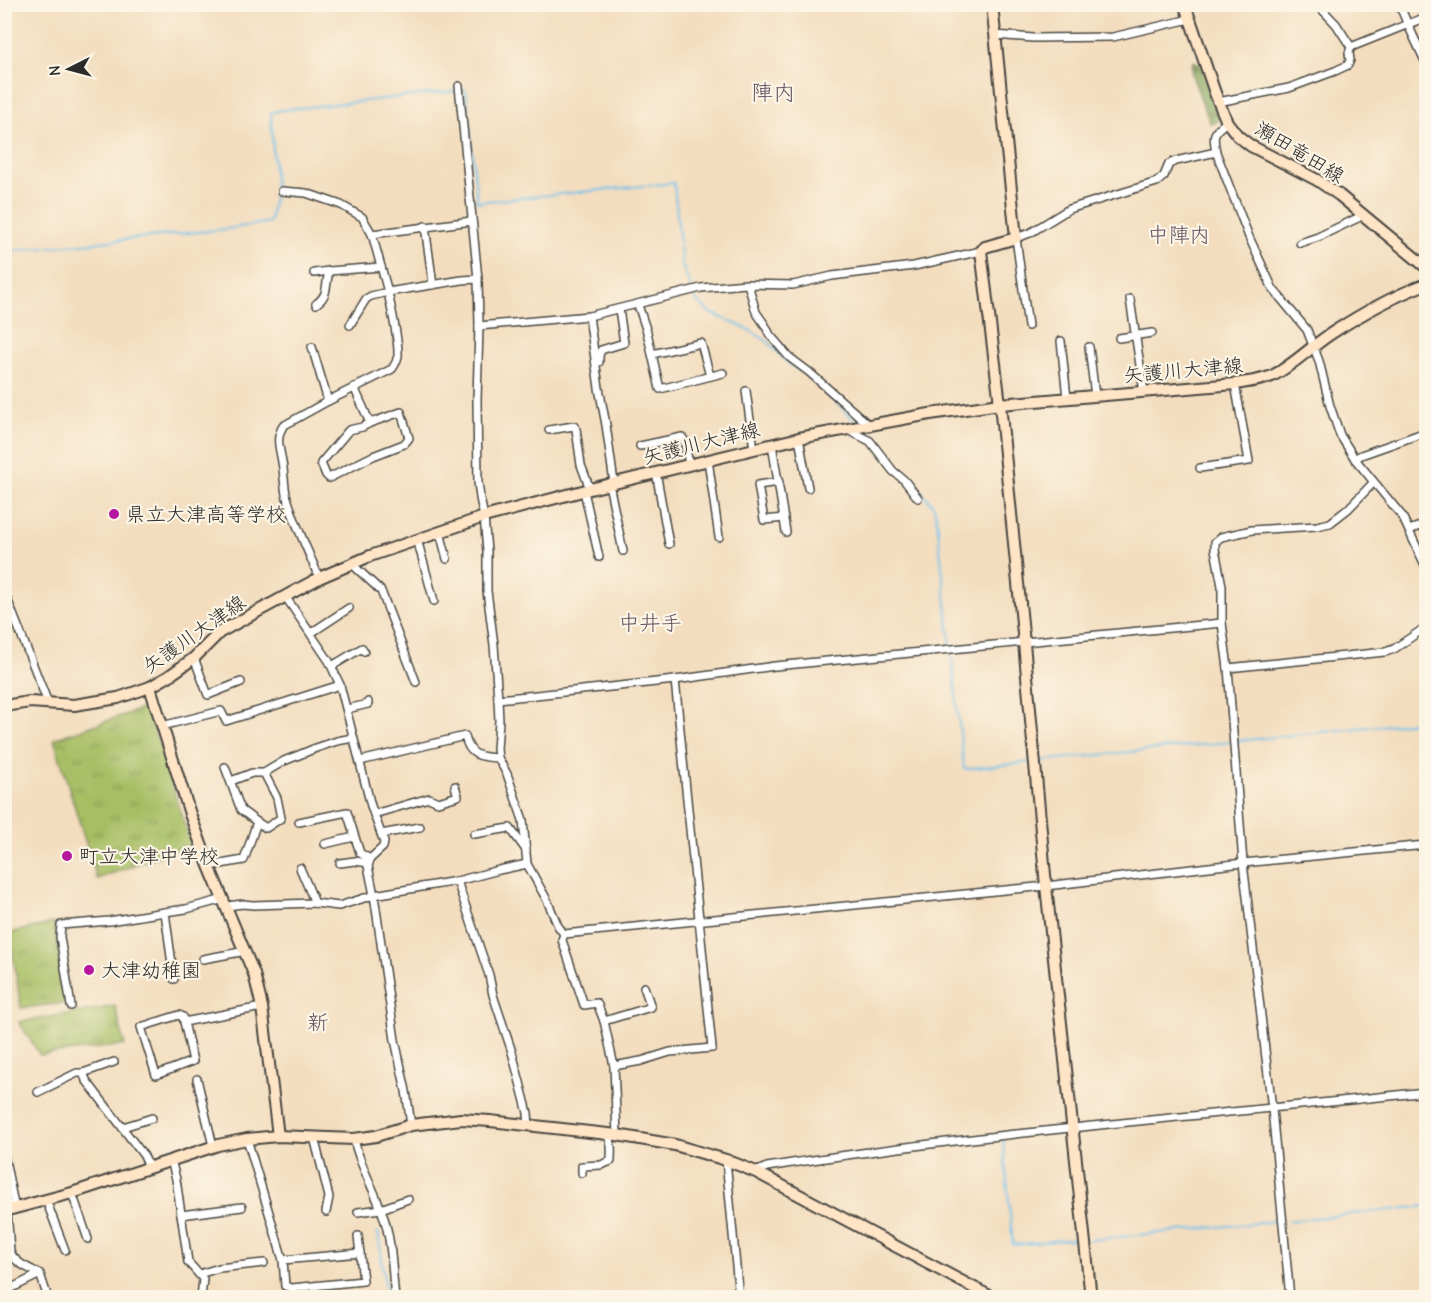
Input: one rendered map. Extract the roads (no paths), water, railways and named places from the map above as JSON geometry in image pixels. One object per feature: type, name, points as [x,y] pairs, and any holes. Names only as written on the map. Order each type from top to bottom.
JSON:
[{"type":"street","points":[[992,4],[1016,238],[1028,326]]},
{"type":"street","name":"瀬田竜田線","points":[[1184,4],[1218,102],[1227,122],[1238,136],[1251,146],[1317,180],[1339,195],[1426,267]]},
{"type":"street","points":[[1317,4],[1336,24],[1351,47]]},
{"type":"street","points":[[1399,4],[1426,63]]},
{"type":"street","points":[[1218,102],[1289,88],[1335,71],[1348,65],[1350,60],[1348,53],[1351,47],[1426,17]]},
{"type":"street","points":[[995,34],[1033,38],[1113,37],[1190,19]]},
{"type":"street","points":[[459,86],[478,279],[478,482],[484,517],[487,591],[498,699],[498,758],[507,774],[523,820],[527,864],[564,934]]},
{"type":"street","points":[[1227,122],[1216,129],[1214,137],[1216,152],[1249,237],[1273,289],[1307,330],[1314,345],[1340,435],[1355,459],[1402,516],[1426,567]]},
{"type":"street","points":[[479,326],[589,316],[701,288],[748,284],[793,285],[832,276],[914,266],[981,251],[986,247],[1030,233],[1069,209],[1157,182],[1164,176],[1169,164],[1176,161],[1216,152]]},
{"type":"street","points":[[282,191],[306,193],[341,205],[362,217],[372,234],[388,292],[397,344],[398,356],[392,369],[328,400],[283,426],[279,432],[277,442],[282,459],[286,494],[319,578]]},
{"type":"street","points":[[1300,243],[1364,216]]},
{"type":"street","points":[[372,234],[472,221]]},
{"type":"street","points":[[424,226],[433,285]]},
{"type":"street","points":[[981,251],[1000,404],[1046,886],[1091,1298]]},
{"type":"street","points":[[314,273],[381,267]]},
{"type":"street","points":[[316,304],[323,299],[325,294],[329,271]]},
{"type":"street","points":[[350,325],[366,299],[372,296],[478,279]]},
{"type":"street","points":[[748,284],[756,312],[770,335],[789,357],[869,425]]},
{"type":"street","name":"矢護川大津線","points":[[4,706],[30,702],[74,705],[118,698],[150,687],[194,658],[220,632],[319,578],[370,556],[484,517],[754,448],[930,414],[1000,404],[1235,384],[1258,380],[1272,376],[1314,345],[1357,318],[1426,284]]},
{"type":"street","points":[[1130,299],[1144,392]]},
{"type":"street","points":[[638,304],[660,389],[723,373]]},
{"type":"street","points":[[601,388],[599,356],[601,350],[624,343],[619,309]]},
{"type":"street","points":[[589,316],[598,388],[606,425],[611,483],[623,551]]},
{"type":"street","points":[[1119,338],[1152,333]]},
{"type":"street","points":[[1061,341],[1066,398]]},
{"type":"street","points":[[651,354],[701,343],[710,376]]},
{"type":"street","points":[[312,347],[328,400]]},
{"type":"street","points":[[1089,347],[1095,396]]},
{"type":"street","points":[[1200,468],[1250,461],[1235,384]]},
{"type":"street","points":[[354,387],[370,423]]},
{"type":"street","points":[[746,392],[754,448]]},
{"type":"street","points":[[401,412],[409,438],[404,444],[373,456],[329,478],[321,463],[349,429],[370,423],[401,412]]},
{"type":"street","points":[[549,430],[574,426],[576,429],[599,557]]},
{"type":"street","points":[[846,429],[870,441],[918,498]]},
{"type":"street","points":[[1355,459],[1426,432]]},
{"type":"street","points":[[640,446],[682,437],[689,464]]},
{"type":"street","points":[[798,438],[808,488]]},
{"type":"street","points":[[772,444],[786,532]]},
{"type":"street","points":[[708,460],[719,537]]},
{"type":"street","points":[[656,472],[669,544]]},
{"type":"street","points":[[779,482],[758,485],[764,520],[784,518]]},
{"type":"street","points":[[1290,1298],[1272,1109],[1243,863],[1228,668],[1222,622],[1222,586],[1215,542],[1221,537],[1252,530],[1317,526],[1330,522],[1348,509],[1374,483]]},
{"type":"street","points":[[1408,530],[1426,524]]},
{"type":"street","points":[[440,532],[447,559]]},
{"type":"street","points":[[417,540],[434,601]]},
{"type":"street","points":[[352,564],[381,591],[417,682]]},
{"type":"street","points":[[4,591],[48,703]]},
{"type":"street","points":[[285,596],[332,666],[340,685],[371,806],[384,842],[383,848],[368,866],[395,1040],[411,1125]]},
{"type":"street","points":[[311,633],[350,608]]},
{"type":"street","points":[[498,699],[675,680],[775,666],[1222,622]]},
{"type":"street","points":[[1228,668],[1385,652],[1394,649],[1426,627]]},
{"type":"street","points":[[332,666],[362,648],[364,651]]},
{"type":"street","points":[[194,658],[208,695],[241,682]]},
{"type":"street","points":[[614,1066],[670,1052],[712,1048],[675,680]]},
{"type":"street","points":[[162,726],[221,711],[226,721],[340,685]]},
{"type":"street","points":[[150,687],[190,814],[254,974],[262,1008],[278,1136]]},
{"type":"street","points":[[347,709],[368,704],[368,702]]},
{"type":"street","points":[[360,760],[465,736],[467,745],[476,755],[498,758]]},
{"type":"street","points":[[231,781],[252,773],[264,773],[284,761],[316,748],[353,738]]},
{"type":"street","points":[[225,767],[241,810],[266,828],[281,818],[277,798],[264,773]]},
{"type":"street","points":[[374,814],[429,798],[438,802],[458,796],[455,786]]},
{"type":"street","points":[[299,822],[347,812],[360,853],[370,861]]},
{"type":"street","points":[[209,866],[244,860],[257,822]]},
{"type":"street","points":[[381,834],[420,827]]},
{"type":"street","points":[[474,834],[510,828],[526,849]]},
{"type":"street","points":[[325,844],[354,837]]},
{"type":"street","points":[[564,934],[1426,845]]},
{"type":"street","points":[[340,863],[370,861]]},
{"type":"street","points":[[71,1006],[60,937],[61,925],[109,921],[225,902],[253,905],[315,903],[339,906],[374,895],[457,881],[527,864]]},
{"type":"street","points":[[300,868],[315,903]]},
{"type":"street","points":[[457,881],[512,1052],[528,1113],[529,1126]]},
{"type":"street","points":[[165,912],[174,979]]},
{"type":"street","points":[[564,934],[562,940],[585,1005],[597,1003],[604,1021],[614,1066],[611,1161],[601,1165],[582,1166],[582,1173]]},
{"type":"street","points":[[203,959],[246,951]]},
{"type":"street","points":[[604,1021],[651,1007],[644,987]]},
{"type":"street","points":[[184,1022],[262,1008]]},
{"type":"street","points":[[179,1015],[183,1017],[184,1022],[193,1061],[156,1075],[141,1027],[179,1015]]},
{"type":"street","points":[[38,1092],[77,1073],[114,1062]]},
{"type":"street","points":[[83,1073],[144,1156],[149,1167]]},
{"type":"street","points":[[197,1079],[213,1146]]},
{"type":"street","points":[[756,1172],[767,1167],[857,1152],[1073,1127],[1426,1092]]},
{"type":"street","points":[[123,1127],[152,1118]]},
{"type":"street","points":[[9,1210],[72,1193],[213,1146],[247,1139],[278,1136],[354,1139],[376,1136],[411,1125],[461,1119],[490,1121],[611,1134],[675,1145],[726,1160],[756,1172],[993,1298]]},
{"type":"street","points":[[314,1137],[329,1197],[326,1212]]},
{"type":"street","points":[[247,1139],[283,1260],[285,1286],[304,1287],[363,1281],[358,1236]]},
{"type":"street","points":[[354,1139],[381,1209],[389,1240],[395,1298]]},
{"type":"street","points":[[4,1155],[10,1252],[16,1261],[40,1274],[48,1298]]},
{"type":"street","points":[[171,1160],[176,1179],[188,1262],[203,1279],[201,1298]]},
{"type":"street","points":[[726,1160],[739,1298]]},
{"type":"street","points":[[72,1193],[88,1239]]},
{"type":"street","points":[[358,1212],[381,1209],[408,1199]]},
{"type":"street","points":[[46,1200],[65,1250]]},
{"type":"street","points":[[181,1215],[242,1207]]},
{"type":"street","points":[[283,1260],[360,1253]]},
{"type":"street","points":[[199,1274],[219,1268],[264,1263]]},
{"type":"street","points":[[4,1292],[40,1274]]},
{"type":"street","points":[[304,1287],[304,1298]]},
{"type":"waterway","points":[[4,252],[227,229],[270,222],[275,190],[271,113],[281,110],[466,90],[477,202],[674,183],[682,265],[691,288]]},
{"type":"waterway","points":[[693,293],[695,299],[709,312],[767,341],[788,363],[805,374],[858,423]]},
{"type":"waterway","points":[[864,429],[934,506],[964,769],[1031,762]]},
{"type":"waterway","points":[[1236,741],[1426,721]]},
{"type":"waterway","points":[[1039,761],[1231,742]]},
{"type":"waterway","points":[[1003,1140],[1013,1245],[1081,1238]]},
{"type":"waterway","points":[[1287,1221],[1426,1206]]},
{"type":"waterway","points":[[1089,1240],[1277,1221]]},
{"type":"waterway","points":[[378,1232],[387,1298]]},
{"type":"place","name":"県立大津高等学校","points":[[114,514]]},
{"type":"place","name":"町立大津中学校","points":[[67,856]]},
{"type":"place","name":"大津幼稚園","points":[[89,970]]},
{"type":"district","name":"陣内","points":[[773,92]]},
{"type":"district","name":"中陣内","points":[[1179,235]]},
{"type":"district","name":"中井手","points":[[650,623]]},
{"type":"district","name":"新","points":[[318,1022]]}]
